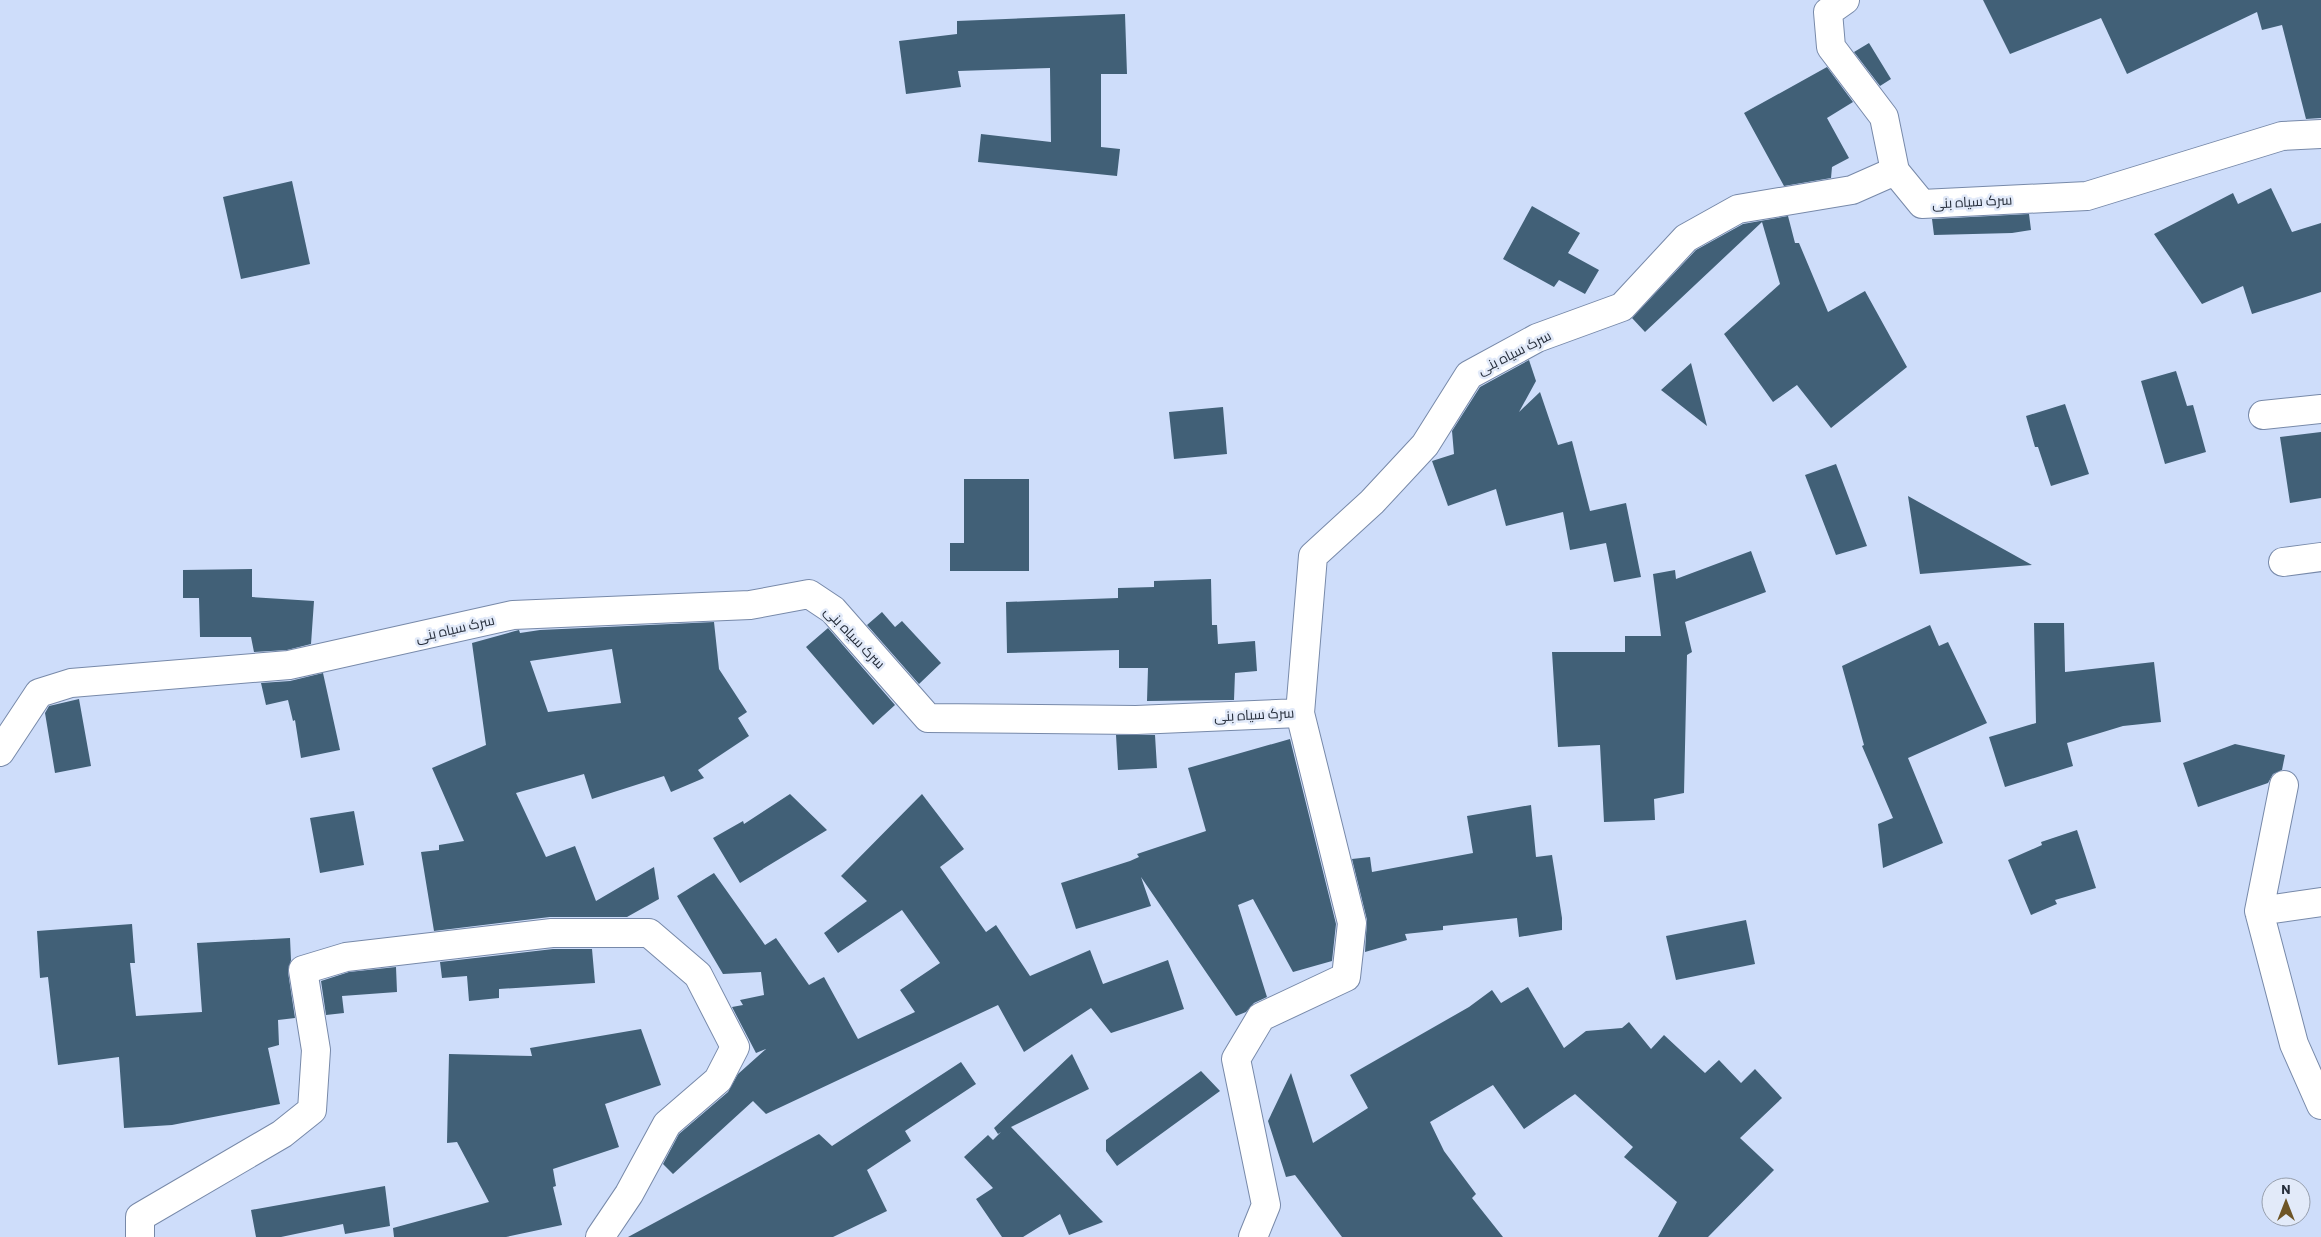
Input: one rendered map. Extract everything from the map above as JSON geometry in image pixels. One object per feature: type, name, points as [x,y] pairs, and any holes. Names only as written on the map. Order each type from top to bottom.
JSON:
[{"type":"street","points":[[1845,0],[1828,12],[1831,47],[1884,117],[1895,171]]},
{"type":"street","name":"سرک سیاه بنی","points":[[0,752],[39,693],[71,683],[289,665],[513,615],[750,605],[809,594],[833,610],[928,718],[1136,720],[1300,713],[1313,556],[1372,502],[1425,445],[1469,375],[1537,338],[1622,307],[1686,238],[1738,209],[1852,190],[1895,171],[1922,204],[2087,196],[2282,136],[2321,134]]},
{"type":"street","points":[[2263,415],[2321,409]]},
{"type":"street","points":[[2284,562],[2321,557]]},
{"type":"street","points":[[1254,1237],[1266,1206],[1236,1059],[1261,1017],[1346,977],[1352,923],[1300,713]]},
{"type":"street","points":[[2284,785],[2259,911],[2294,1044],[2321,1105]]},
{"type":"street","points":[[2259,911],[2321,902]]},
{"type":"street","points":[[140,1237],[140,1217],[282,1134],[312,1110],[316,1050],[302,970],[346,957],[552,933],[649,933],[698,975],[735,1047],[718,1080],[667,1124],[629,1194],[600,1237]]},
{"type":"building","points":[[1983,0],[2321,0],[2321,118],[2306,119],[2282,25],[2262,30],[2257,12],[2127,74],[2101,18],[2010,54]]},
{"type":"building","points":[[1125,14],[1127,74],[1101,74],[1101,147],[1120,149],[1117,176],[978,162],[981,134],[1051,142],[1050,68],[958,71],[961,87],[906,94],[899,41],[957,34],[957,21]]},
{"type":"building","points":[[1869,43],[1891,79],[1880,86],[1854,52]]},
{"type":"building","points":[[1827,67],[1853,102],[1827,118],[1849,158],[1832,167],[1831,178],[1784,186],[1744,113]]},
{"type":"building","points":[[292,181],[310,264],[241,279],[223,197]]},
{"type":"building","points":[[2271,188],[2292,232],[2321,223],[2321,292],[2252,314],[2243,286],[2202,304],[2154,234],[2233,193],[2238,204]]},
{"type":"building","points":[[1532,206],[1580,233],[1568,253],[1599,270],[1585,294],[1559,280],[1554,287],[1503,259]]},
{"type":"building","points":[[2029,214],[2031,230],[2012,233],[1934,235],[1932,219]]},
{"type":"building","points":[[1788,216],[1795,243],[1799,243],[1828,312],[1865,291],[1907,367],[1831,428],[1797,385],[1773,402],[1724,334],[1780,284],[1762,222],[1645,332],[1632,318],[1696,250],[1743,224]]},
{"type":"building","points":[[1529,360],[1536,381],[1519,412],[1540,392],[1558,445],[1572,441],[1590,511],[1626,503],[1641,577],[1614,582],[1606,543],[1570,550],[1563,512],[1506,526],[1496,489],[1448,506],[1432,461],[1454,454],[1452,431],[1480,387]]},
{"type":"building","points":[[1691,363],[1707,426],[1661,390]]},
{"type":"building","points":[[2176,371],[2187,406],[2193,405],[2206,452],[2165,464],[2141,381]]},
{"type":"building","points":[[2065,404],[2089,474],[2051,486],[2038,447],[2035,447],[2026,416]]},
{"type":"building","points":[[1223,407],[1227,454],[1174,459],[1169,412]]},
{"type":"building","points":[[2321,432],[2321,498],[2290,503],[2280,437]]},
{"type":"building","points":[[1836,464],[1867,546],[1836,555],[1805,475]]},
{"type":"building","points":[[964,479],[1029,479],[1029,571],[950,571],[950,543],[964,543]]},
{"type":"building","points":[[1908,496],[2032,565],[1920,574]]},
{"type":"building","points":[[1751,551],[1766,592],[1685,622],[1692,652],[1687,655],[1684,793],[1654,799],[1655,820],[1604,822],[1600,745],[1558,747],[1552,652],[1625,652],[1625,636],[1661,636],[1653,574],[1675,570],[1676,579]]},
{"type":"building","points":[[252,569],[252,597],[314,601],[311,644],[287,650],[254,652],[251,637],[200,637],[199,598],[183,598],[183,570]]},
{"type":"building","points":[[1211,579],[1212,625],[1217,625],[1218,644],[1255,641],[1257,671],[1235,673],[1234,700],[1147,701],[1148,668],[1119,668],[1119,650],[1007,653],[1006,602],[1118,598],[1118,588],[1154,587],[1154,581]]},
{"type":"building","points":[[882,612],[895,627],[902,621],[941,663],[919,684],[867,625]]},
{"type":"building","points":[[714,622],[719,669],[747,712],[738,718],[749,736],[698,770],[704,778],[671,792],[664,776],[592,799],[584,774],[516,793],[546,857],[575,846],[596,901],[654,867],[659,899],[627,917],[550,917],[434,931],[421,852],[439,850],[439,845],[464,841],[432,768],[486,745],[472,643],[519,630],[520,633],[540,630]],"holes":[[[612,649],[621,703],[548,712],[530,661]]]},
{"type":"building","points":[[2034,623],[2064,623],[2065,672],[2154,662],[2161,722],[2123,726],[2067,743],[2073,766],[2005,787],[1989,737],[2036,723]]},
{"type":"building","points":[[1930,625],[1939,646],[1948,642],[1987,723],[1908,758],[1943,843],[1883,868],[1878,824],[1893,818],[1862,746],[1864,745],[1842,666]]},
{"type":"building","points":[[828,628],[895,705],[873,725],[806,647]]},
{"type":"building","points":[[323,673],[340,750],[301,758],[295,720],[293,721],[288,700],[266,705],[261,683],[290,681]]},
{"type":"building","points":[[79,699],[91,766],[55,773],[45,713],[49,706]]},
{"type":"building","points":[[1116,735],[1155,735],[1157,768],[1118,770]]},
{"type":"building","points":[[1290,739],[1336,924],[1332,961],[1293,972],[1253,899],[1238,905],[1267,997],[1254,1003],[1246,1012],[1236,1016],[1141,877],[1151,906],[1076,929],[1061,883],[1130,861],[1139,857],[1137,854],[1206,831],[1188,768]]},
{"type":"building","points":[[2235,744],[2285,755],[2282,770],[2273,774],[2268,783],[2198,807],[2183,763]]},
{"type":"building","points":[[790,794],[827,830],[740,883],[713,838],[743,821],[744,824]]},
{"type":"building","points":[[922,794],[964,849],[940,867],[986,932],[996,925],[1030,976],[1090,950],[1103,984],[1168,960],[1184,1009],[1111,1033],[1091,1008],[1024,1052],[998,1005],[766,1114],[753,1101],[673,1174],[663,1164],[679,1134],[728,1092],[738,1074],[766,1049],[756,1053],[732,1007],[743,1005],[740,1000],[764,995],[761,972],[723,974],[677,896],[714,873],[765,945],[776,938],[809,985],[824,977],[858,1039],[915,1012],[900,990],[940,963],[902,910],[838,953],[824,933],[867,901],[841,876]]},
{"type":"building","points":[[1531,805],[1536,857],[1552,855],[1562,918],[1562,930],[1519,937],[1517,918],[1443,926],[1443,930],[1405,934],[1407,940],[1365,952],[1367,920],[1352,859],[1370,857],[1372,872],[1473,853],[1467,816]]},
{"type":"building","points":[[354,811],[364,865],[320,873],[310,818]]},
{"type":"building","points":[[2077,830],[2096,888],[2055,900],[2057,904],[2031,915],[2008,860],[2042,845],[2041,842]]},
{"type":"building","points":[[1746,920],[1755,964],[1676,980],[1666,936]]},
{"type":"building","points":[[132,924],[135,963],[130,963],[136,1016],[202,1012],[197,943],[290,938],[291,960],[288,972],[295,1018],[278,1020],[279,1045],[268,1048],[280,1104],[172,1125],[124,1128],[119,1057],[58,1065],[48,977],[40,978],[37,931]]},
{"type":"building","points":[[553,949],[592,949],[595,983],[499,989],[499,998],[469,1001],[467,976],[442,978],[440,962]]},
{"type":"building","points":[[396,967],[397,992],[342,996],[344,1013],[326,1015],[321,981],[349,972]]},
{"type":"building","points":[[1528,987],[1564,1048],[1586,1031],[1622,1028],[1629,1022],[1651,1049],[1664,1035],[1705,1073],[1719,1060],[1741,1083],[1755,1069],[1782,1098],[1740,1138],[1774,1170],[1708,1237],[1658,1237],[1677,1202],[1624,1157],[1633,1147],[1575,1094],[1524,1129],[1493,1085],[1430,1122],[1444,1151],[1476,1194],[1472,1198],[1503,1237],[1342,1237],[1295,1175],[1286,1177],[1268,1121],[1291,1073],[1313,1143],[1368,1108],[1350,1075],[1469,1007],[1492,990],[1501,1003]]},
{"type":"building","points":[[641,1029],[661,1085],[605,1104],[619,1147],[553,1169],[556,1186],[553,1187],[562,1225],[506,1237],[394,1237],[393,1228],[489,1202],[457,1142],[447,1143],[449,1054],[532,1056],[530,1048]]},
{"type":"building","points":[[1072,1054],[1089,1089],[1011,1127],[1103,1222],[1069,1235],[1060,1214],[1023,1237],[1002,1237],[976,1199],[993,1188],[964,1157],[988,1135],[993,1140],[1001,1132],[998,1134],[994,1128]]},
{"type":"building","points":[[961,1062],[976,1084],[905,1131],[911,1141],[867,1170],[887,1211],[833,1237],[628,1237],[819,1134],[832,1146]]},
{"type":"building","points":[[1201,1071],[1220,1091],[1117,1166],[1106,1151],[1106,1140]]},
{"type":"building","points":[[385,1186],[390,1226],[345,1234],[343,1224],[281,1237],[256,1237],[251,1210]]}]
